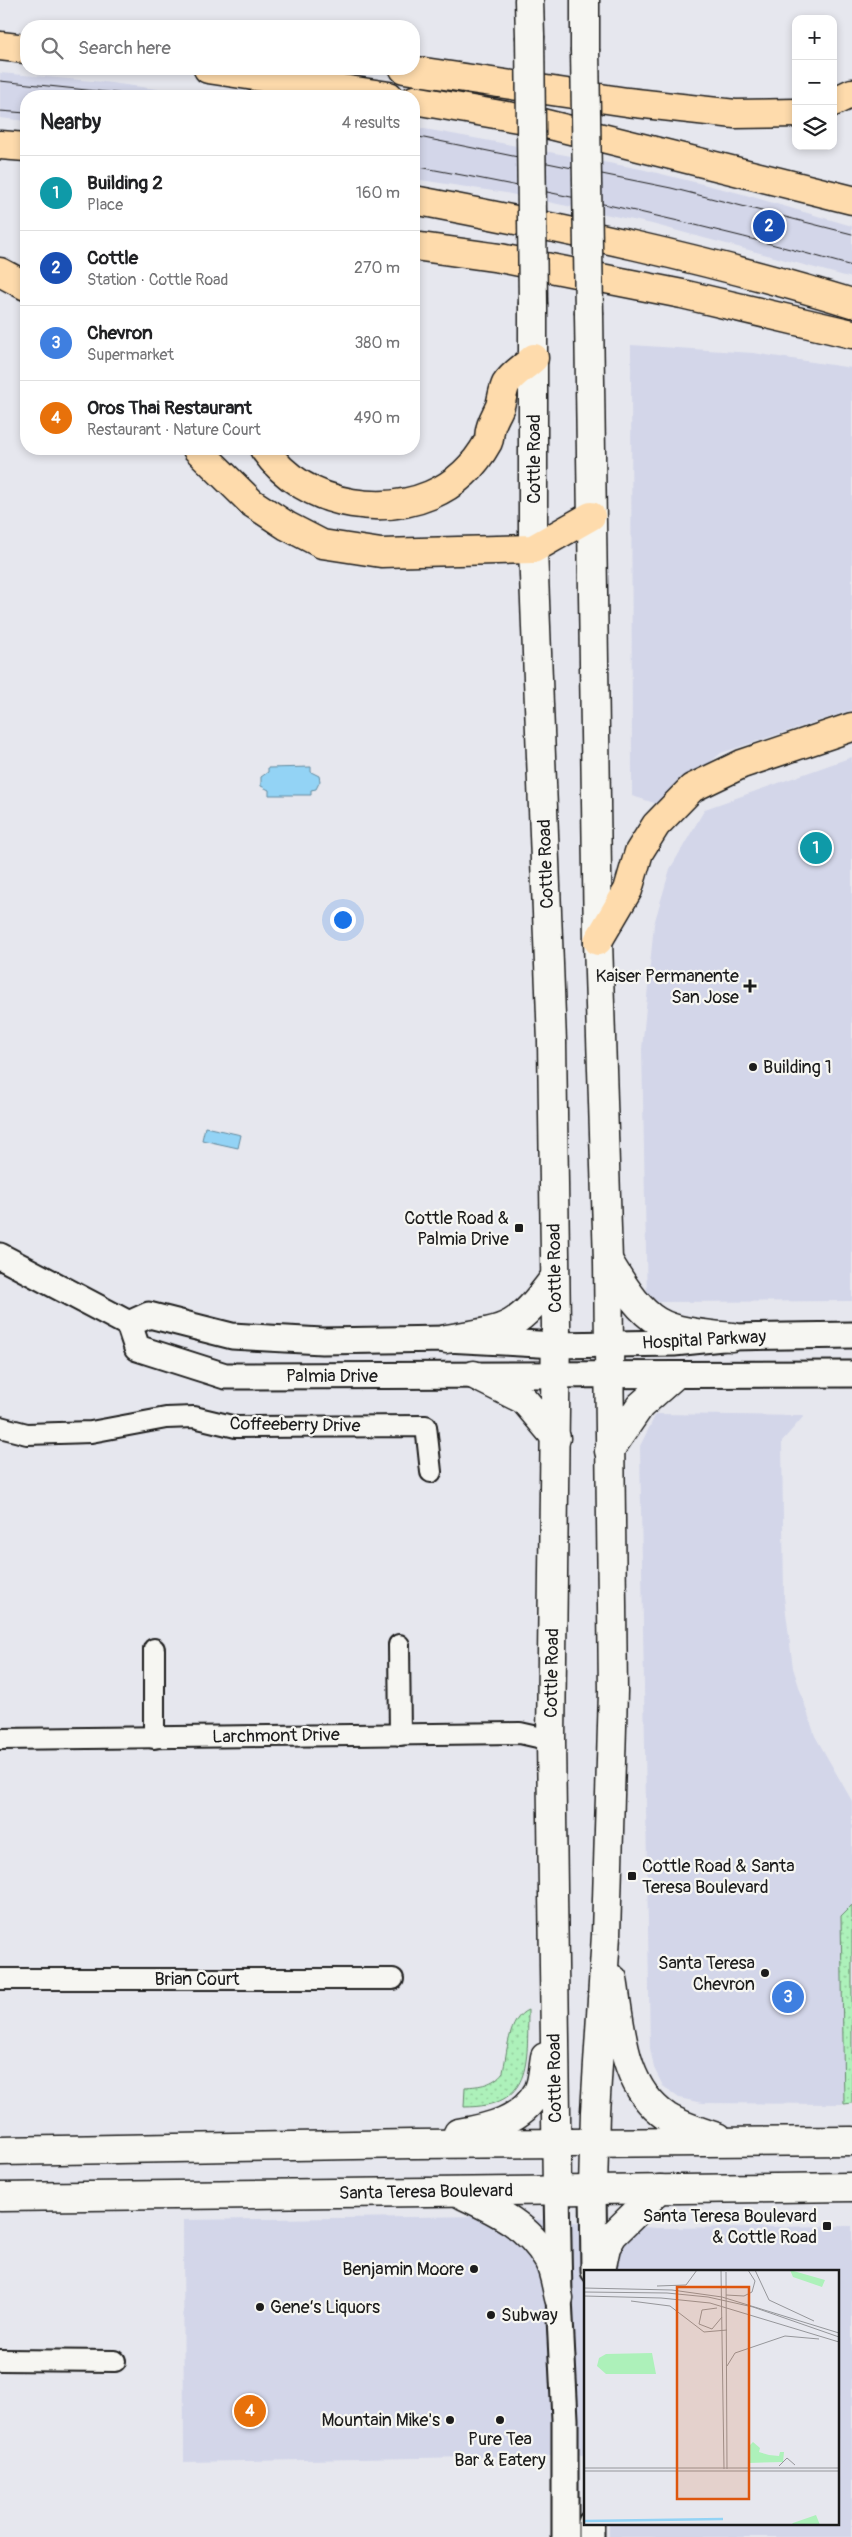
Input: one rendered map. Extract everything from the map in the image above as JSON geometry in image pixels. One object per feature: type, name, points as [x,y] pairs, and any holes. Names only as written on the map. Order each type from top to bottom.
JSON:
[{"type":"highway","points":[[0,46],[20,48]]},
{"type":"highway","points":[[420,71],[735,114],[792,113]]},
{"type":"highway","points":[[253,75],[353,90]]},
{"type":"highway","points":[[298,81],[312,75]]},
{"type":"highway","points":[[837,100],[852,93]]},
{"type":"highway","points":[[420,101],[530,120],[852,200]]},
{"type":"highway","points":[[0,145],[20,147]]},
{"type":"highway","points":[[420,201],[717,266],[852,303]]},
{"type":"highway","points":[[420,247],[500,258],[682,294],[852,334]]},
{"type":"highway","points":[[0,272],[20,283]]},
{"type":"highway","points":[[268,455],[275,465],[292,479],[322,494],[344,502],[372,506],[415,502],[438,492],[456,480],[474,460],[489,440],[490,429],[506,383],[534,358]]},
{"type":"highway","points":[[203,455],[252,504],[287,526],[322,544],[381,553],[534,549],[591,516]]},
{"type":"highway","points":[[598,941],[628,890],[640,852],[656,825],[692,788],[742,764],[852,727]]},
{"type":"main road","name":"Cottle Road","points":[[529,0],[534,358],[534,549],[552,1042],[556,1345],[551,1740],[557,2190]]},
{"type":"main road","points":[[585,0],[598,941],[608,1261],[613,1691],[606,1935],[594,2189]]},
{"type":"main road","points":[[608,1261],[638,1307],[654,1320],[688,1333],[732,1337]]},
{"type":"main road","points":[[446,1339],[506,1327],[519,1320],[536,1304],[555,1277]]},
{"type":"main road","points":[[474,1375],[524,1400],[556,1438]]},
{"type":"main road","points":[[609,1451],[640,1406],[674,1376]]},
{"type":"main road","points":[[606,1935],[623,2042],[639,2089],[650,2104],[668,2118],[732,2142]]},
{"type":"main road","points":[[414,2144],[474,2130],[510,2119],[527,2107],[539,2090],[554,1999]]},
{"type":"main road","points":[[0,2152],[414,2144],[852,2142]]},
{"type":"main road","name":"Santa Teresa Boulevard","points":[[0,2197],[852,2187]]},
{"type":"main road","points":[[601,2270],[606,2247],[613,2235],[660,2189]]},
{"type":"main road","points":[[457,2192],[505,2215],[529,2233],[549,2261],[559,2298]]},
{"type":"street","points":[[0,1256],[129,1324]]},
{"type":"street","name":"Palmia Drive","points":[[556,1345],[446,1339],[322,1340],[232,1336],[149,1315],[129,1324],[136,1348],[225,1376],[556,1376]]},
{"type":"street","name":"Hospital Parkway","points":[[556,1345],[674,1343],[732,1337],[852,1335]]},
{"type":"street","name":"Hospital Parkway","points":[[556,1376],[852,1374]]},
{"type":"street","name":"Coffeeberry Drive","points":[[0,1427],[27,1434],[90,1432],[166,1418],[194,1417],[236,1427],[426,1426],[431,1472]]},
{"type":"street","points":[[398,1645],[400,1735]]},
{"type":"street","points":[[154,1649],[154,1738]]},
{"type":"street","name":"Larchmont Drive","points":[[0,1739],[520,1733],[551,1740]]},
{"type":"street","name":"Brian Court","points":[[0,1979],[393,1979]]},
{"type":"street","points":[[594,2189],[594,2270]]},
{"type":"street","name":"Cottle Road","points":[[557,2190],[559,2298],[565,2419],[565,2537]]},
{"type":"street","points":[[0,2360],[115,2361]]},
{"type":"street","points":[[591,2524],[591,2537]]},
{"type":"shaded area","points":[[0,73],[103,82],[164,90],[20,90],[20,120],[0,118]]},
{"type":"shaded area","points":[[420,128],[641,169],[739,193],[852,226],[852,278],[652,224],[506,193],[420,180]]},
{"type":"shaded area","points":[[631,345],[753,353],[852,368],[852,710],[721,753],[661,805],[632,796]]},
{"type":"shaded area","name":"Kaiser Permanente San Jose","points":[[852,757],[852,1301],[647,1302],[642,1049],[654,924],[670,869],[705,809]]},
{"type":"shaded area","points":[[656,1414],[804,1416],[782,1441],[784,1597],[793,1668],[815,1736],[852,1801],[852,1905],[841,1916],[844,2104],[702,2103],[679,2098],[663,2086],[654,2068],[650,2048],[640,1446]]},
{"type":"shaded area","points":[[487,2216],[657,2228],[852,2226],[852,2537],[609,2537],[609,2524],[840,2524],[840,2270],[584,2270],[584,2455],[184,2462],[183,2220]]},
{"type":"green space","points":[[852,1905],[852,2103],[844,2104],[841,1916]]},
{"type":"green space","points":[[528,2010],[526,2064],[522,2078],[514,2090],[503,2099],[487,2105],[464,2107],[465,2087],[491,2082],[503,2072],[512,2028],[521,2014]]},
{"type":"water","points":[[311,767],[311,772],[319,776],[320,781],[316,789],[311,790],[311,795],[269,795],[269,790],[261,786],[261,777],[268,772],[268,768]]},
{"type":"water","points":[[205,1127],[241,1135],[238,1148],[202,1140]]},
{"type":"tram line","points":[[0,81],[86,90]]},
{"type":"tram line","points":[[0,111],[20,113]]},
{"type":"tram line","points":[[420,137],[671,188],[852,234]]},
{"type":"tram line","points":[[420,167],[634,211],[852,266]]},
{"type":"place","name":"Cottle","points":[[769,226]]},
{"type":"place","name":"Building 2","points":[[816,848]]},
{"type":"place","name":"Kaiser Permanente San Jose","points":[[750,986]]},
{"type":"place","name":"Building 1","points":[[753,1067]]},
{"type":"place","name":"Cottle Road & Palmia Drive","points":[[519,1228]]},
{"type":"place","name":"Cottle Road & Santa Teresa Boulevard","points":[[632,1876]]},
{"type":"place","name":"Santa Teresa Chevron","points":[[765,1973]]},
{"type":"place","name":"Chevron","points":[[788,1997]]},
{"type":"place","name":"Santa Teresa Boulevard & Cottle Road","points":[[827,2226]]},
{"type":"place","name":"Benjamin Moore","points":[[474,2269]]},
{"type":"place","name":"Gene’s Liquors","points":[[260,2307]]},
{"type":"place","name":"Subway","points":[[491,2315]]},
{"type":"place","name":"Oros Thai Restaurant","points":[[250,2411]]},
{"type":"place","name":"Mountain Mike's","points":[[450,2420]]},
{"type":"place","name":"Pure Tea Bar & Eatery","points":[[500,2420]]}]
